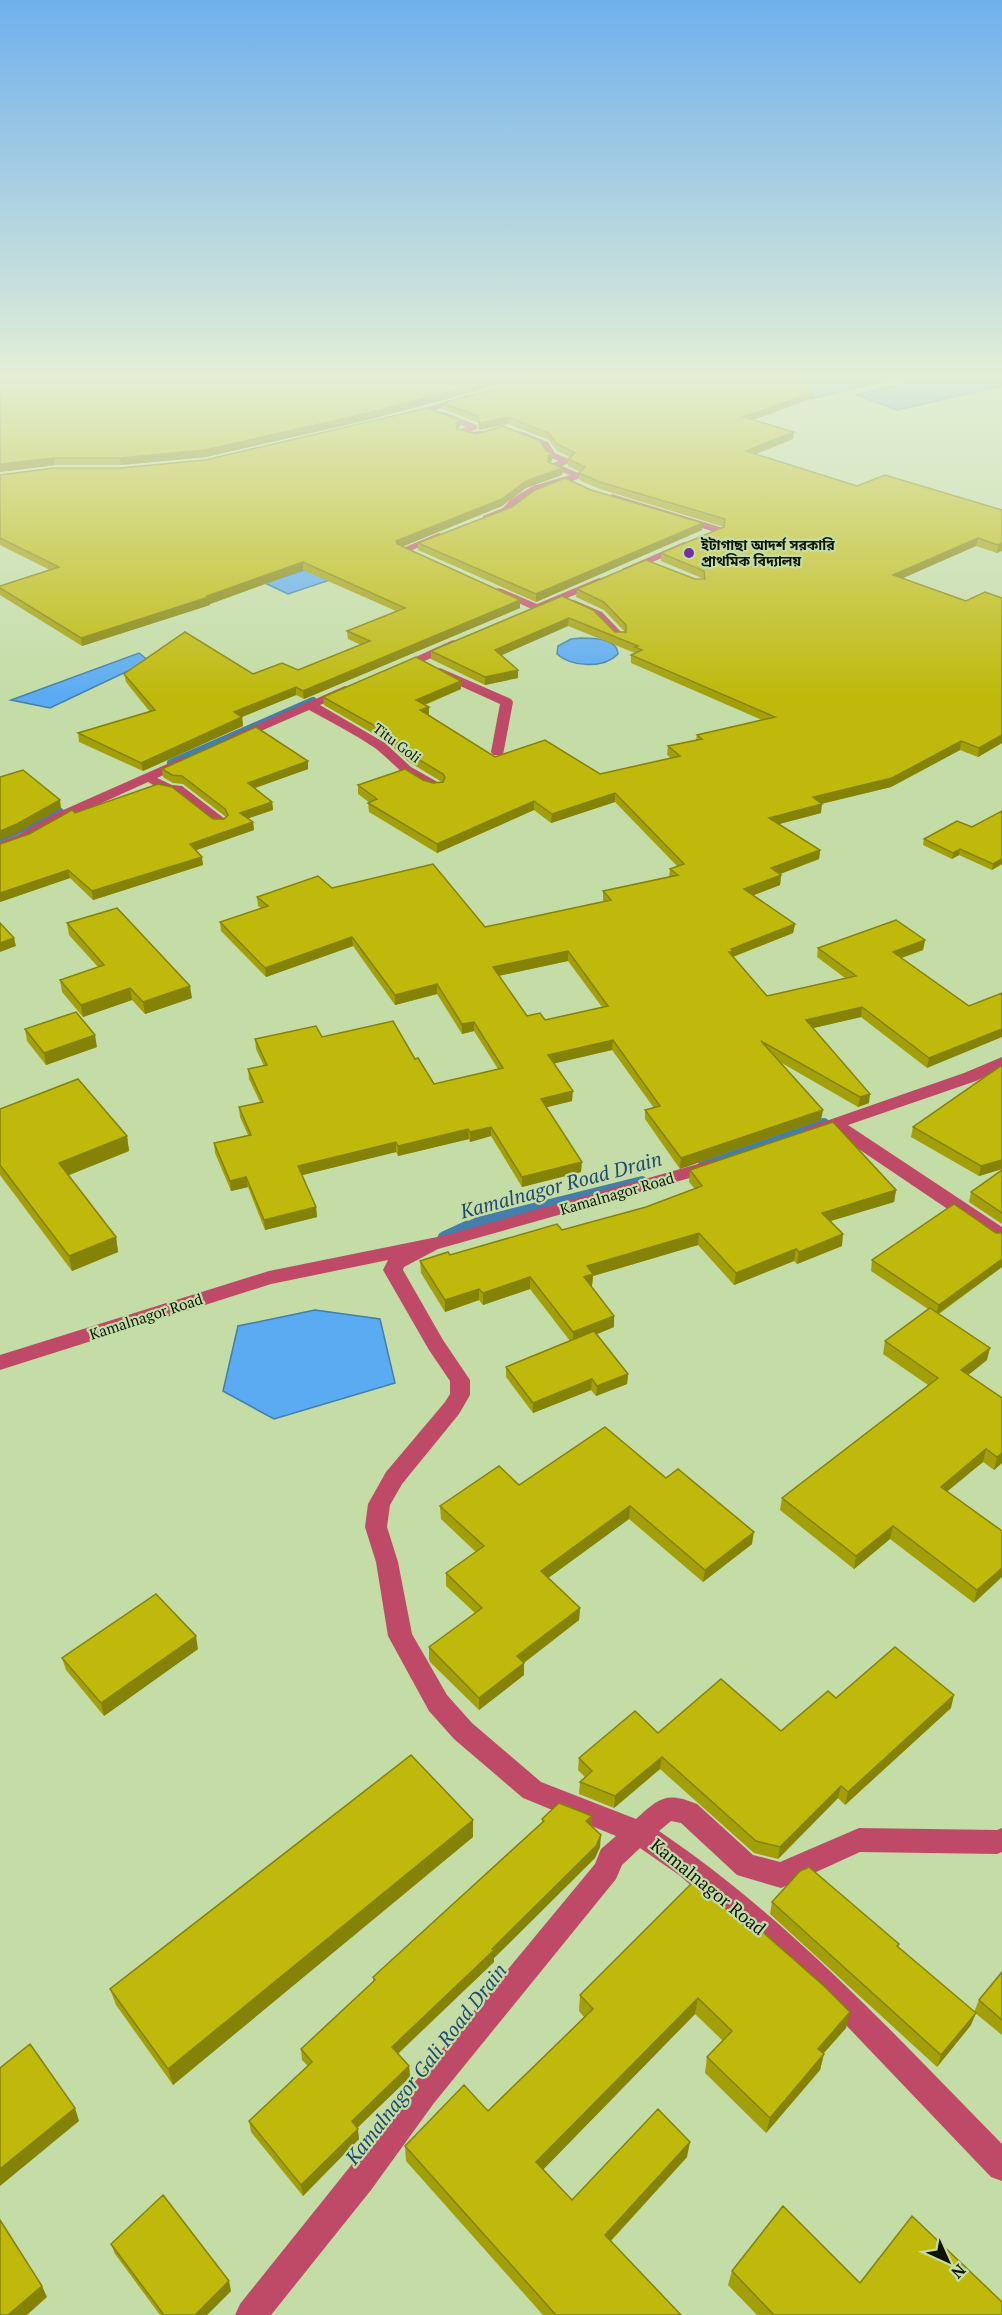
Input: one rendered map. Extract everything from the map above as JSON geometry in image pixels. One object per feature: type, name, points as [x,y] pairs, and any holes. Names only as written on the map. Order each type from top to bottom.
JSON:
[{"type":"street","points":[[475,523],[507,510],[515,501],[537,488],[559,481]]},
{"type":"street","points":[[571,481],[579,484],[577,486]]},
{"type":"street","points":[[518,616],[651,563],[719,530],[605,495]]},
{"type":"street","points":[[424,558],[403,550],[447,533]]},
{"type":"street","points":[[491,588],[536,608]]},
{"type":"street","points":[[562,597],[598,614],[620,637]]},
{"type":"street","points":[[386,673],[469,637]]},
{"type":"street","points":[[417,659],[441,673],[507,702],[498,752]]},
{"type":"street","points":[[223,743],[353,687]]},
{"type":"street","name":"Titu Goli","points":[[310,705],[380,746],[406,770],[436,787]]},
{"type":"street","points":[[0,846],[25,837],[57,818],[190,758]]},
{"type":"street","points":[[147,777],[170,789],[177,789],[220,822]]},
{"type":"street","points":[[790,1139],[970,1077],[1002,1062]]},
{"type":"street","points":[[834,1124],[1002,1236]]},
{"type":"street","name":"Kamalnagor Road","points":[[0,1363],[269,1278],[433,1244],[689,1174],[734,1158]]},
{"type":"street","name":"Kamalnagor Road","points":[[433,1244],[396,1263],[393,1270],[436,1345],[460,1380],[460,1395],[452,1408],[394,1478],[379,1504],[376,1527],[387,1562],[400,1636],[438,1703],[463,1731],[532,1790],[638,1832],[688,1866],[832,1990],[1002,2166]]},
{"type":"street","points":[[250,2315],[360,2179],[424,2093],[607,1870],[610,1858],[667,1808],[688,1812],[746,1866],[781,1875],[859,1840],[997,1842],[1002,1840]]},
{"type":"water","points":[[313,567],[336,578],[288,594],[265,583]]},
{"type":"water","points":[[571,639],[609,642],[617,649],[618,654],[605,662],[579,664],[570,662],[557,654],[558,646]]},
{"type":"water","points":[[139,653],[149,661],[50,708],[11,700]]},
{"type":"water","points":[[315,1310],[380,1319],[395,1383],[274,1419],[223,1391],[238,1326]]},
{"type":"building","points":[[0,481],[526,481],[502,499],[396,541],[397,544],[520,600],[303,691],[296,687],[234,712],[242,717],[141,763],[78,733],[155,710],[124,674],[185,632],[253,674],[282,663],[298,670],[370,641],[347,631],[405,608],[303,562],[207,596],[209,597],[81,638],[0,588],[0,586],[59,567],[0,538]]},
{"type":"building","points":[[557,481],[572,481],[591,490],[703,523],[536,594],[418,543],[512,507],[535,490]]},
{"type":"building","points":[[598,481],[841,481],[857,486],[870,481],[905,481],[1002,510],[1002,543],[998,545],[978,538],[893,575],[966,601],[985,592],[1002,598],[1002,735],[979,748],[961,741],[892,778],[813,797],[822,804],[769,818],[820,850],[771,868],[781,875],[744,889],[795,924],[731,949],[733,952],[729,952],[767,996],[856,976],[818,948],[896,920],[925,940],[893,952],[969,1006],[1002,993],[1002,1029],[929,1058],[862,1007],[806,1020],[870,1094],[860,1097],[761,1041],[823,1110],[681,1158],[645,1110],[660,1106],[613,1040],[548,1055],[573,1091],[541,1099],[582,1162],[522,1177],[491,1127],[470,1132],[468,1129],[398,1146],[396,1142],[298,1166],[316,1207],[264,1220],[246,1177],[230,1181],[214,1143],[251,1135],[239,1107],[263,1102],[248,1069],[267,1065],[255,1039],[316,1026],[322,1037],[393,1021],[415,1059],[418,1058],[434,1084],[503,1068],[474,1022],[462,1024],[437,984],[395,995],[352,937],[265,968],[220,922],[268,906],[257,897],[318,876],[332,888],[433,864],[485,927],[611,900],[603,891],[678,875],[670,869],[684,864],[615,793],[552,814],[534,801],[437,844],[368,803],[377,799],[358,785],[405,769],[433,783],[443,782],[445,777],[443,774],[408,753],[386,732],[323,697],[416,657],[461,681],[416,700],[429,707],[420,710],[495,757],[545,740],[600,774],[680,756],[668,746],[702,739],[697,735],[775,717],[631,655],[642,650],[635,647],[638,646],[569,618],[495,650],[518,670],[485,677],[431,651],[562,596],[593,610],[615,632],[626,632],[626,625],[604,602],[577,589],[646,560],[695,579],[705,579],[704,571],[661,553],[724,527],[725,519]],"holes":[[[568,951],[608,1006],[545,1020],[540,1013],[527,1016],[493,967]]]},
{"type":"building","points":[[256,727],[308,761],[248,783],[272,802],[240,813],[253,822],[190,844],[202,857],[92,891],[68,870],[0,893],[0,844],[29,834],[72,810],[75,813],[158,784],[172,787],[213,819],[224,819],[228,815],[225,809],[182,776],[172,775],[162,769]]},
{"type":"building","points":[[23,770],[60,800],[0,831],[0,777]]},
{"type":"building","points":[[1002,811],[1002,859],[993,864],[960,849],[953,853],[924,839],[957,821],[972,827]]},
{"type":"building","points":[[117,908],[190,986],[143,1002],[130,988],[81,1005],[60,980],[104,965],[67,923]]},
{"type":"building","points":[[0,923],[14,938],[0,943]]},
{"type":"building","points":[[76,1012],[95,1035],[44,1053],[25,1029]]},
{"type":"building","points":[[1002,1065],[1002,1160],[981,1166],[913,1127]]},
{"type":"building","points":[[78,1079],[127,1136],[59,1163],[116,1237],[69,1256],[0,1165],[0,1109]]},
{"type":"building","points":[[833,1122],[896,1190],[822,1213],[843,1234],[799,1252],[796,1249],[736,1273],[699,1233],[587,1266],[593,1274],[584,1277],[614,1316],[573,1332],[530,1277],[483,1293],[479,1289],[445,1300],[420,1261],[448,1252],[450,1255],[557,1224],[562,1230],[646,1207],[702,1186],[690,1170]]},
{"type":"building","points":[[1002,1170],[1002,1213],[971,1192]]},
{"type":"building","points":[[954,1204],[996,1233],[1002,1233],[1002,1259],[939,1305],[872,1260]]},
{"type":"building","points":[[930,1308],[990,1348],[961,1370],[1002,1398],[1002,1453],[997,1457],[986,1449],[941,1487],[1002,1531],[1002,1568],[977,1590],[893,1526],[856,1556],[782,1498],[938,1378],[885,1341]]},
{"type":"building","points":[[594,1331],[628,1374],[597,1386],[592,1379],[533,1403],[506,1367]]},
{"type":"building","points":[[605,1427],[666,1478],[678,1469],[754,1532],[705,1570],[630,1506],[541,1571],[580,1608],[517,1656],[524,1663],[479,1698],[429,1647],[482,1608],[446,1573],[484,1546],[440,1506],[499,1466],[519,1485]]},
{"type":"building","points":[[156,1594],[196,1636],[101,1703],[62,1658]]},
{"type":"building","points":[[895,1647],[954,1695],[848,1792],[841,1786],[780,1847],[756,1841],[662,1757],[615,1796],[580,1782],[592,1771],[579,1758],[635,1711],[658,1733],[721,1679],[781,1731],[828,1691],[836,1698]]},
{"type":"building","points":[[411,1755],[473,1820],[168,2069],[110,1989]]},
{"type":"building","points":[[559,1803],[592,1816],[586,1821],[601,1835],[596,1846],[492,1949],[494,1950],[392,2047],[409,2066],[352,2121],[358,2129],[301,2185],[249,2121],[312,2062],[301,2049],[375,1980],[373,1977],[544,1821],[542,1819]]},
{"type":"building","points":[[809,1867],[976,2013],[941,2055],[772,1902],[800,1871]]},
{"type":"building","points":[[695,1880],[746,1927],[750,1921],[850,2012],[818,2049],[824,2054],[770,2118],[707,2057],[732,2031],[698,1998],[536,2162],[572,2200],[658,2109],[690,2142],[605,2235],[681,2315],[556,2315],[405,2146],[464,2085],[488,2111],[593,2009],[580,1995]]},
{"type":"building","points":[[1002,1972],[1002,2020],[979,2000]]},
{"type":"building","points":[[30,2044],[75,2108],[0,2169],[0,2068]]},
{"type":"building","points":[[163,2195],[229,2281],[195,2315],[164,2315],[111,2244]]},
{"type":"building","points":[[783,2206],[860,2283],[912,2216],[1002,2302],[1002,2315],[774,2315],[732,2271]]},
{"type":"building","points":[[0,2220],[42,2286],[8,2315],[0,2315]]},
{"type":"waterway","points":[[171,763],[313,701]]},
{"type":"waterway","points":[[0,838],[60,812]]},
{"type":"waterway","name":"Kamalnagor Road Drain","points":[[703,1165],[824,1123]]},
{"type":"waterway","name":"Kamalnagor Road Drain","points":[[465,1228],[478,1222],[642,1181]]},
{"type":"waterway","name":"Kamalnagor Road Drain","points":[[444,1238],[468,1227]]},
{"type":"place","name":"ইটাগাছা আদর্শ সরকারি প্রাথমিক বিদ্যালয়","points":[[689,553]]},
{"type":"water label","name":"Kamalnagor Gali Road Drain","points":[[426,2064]]}]
